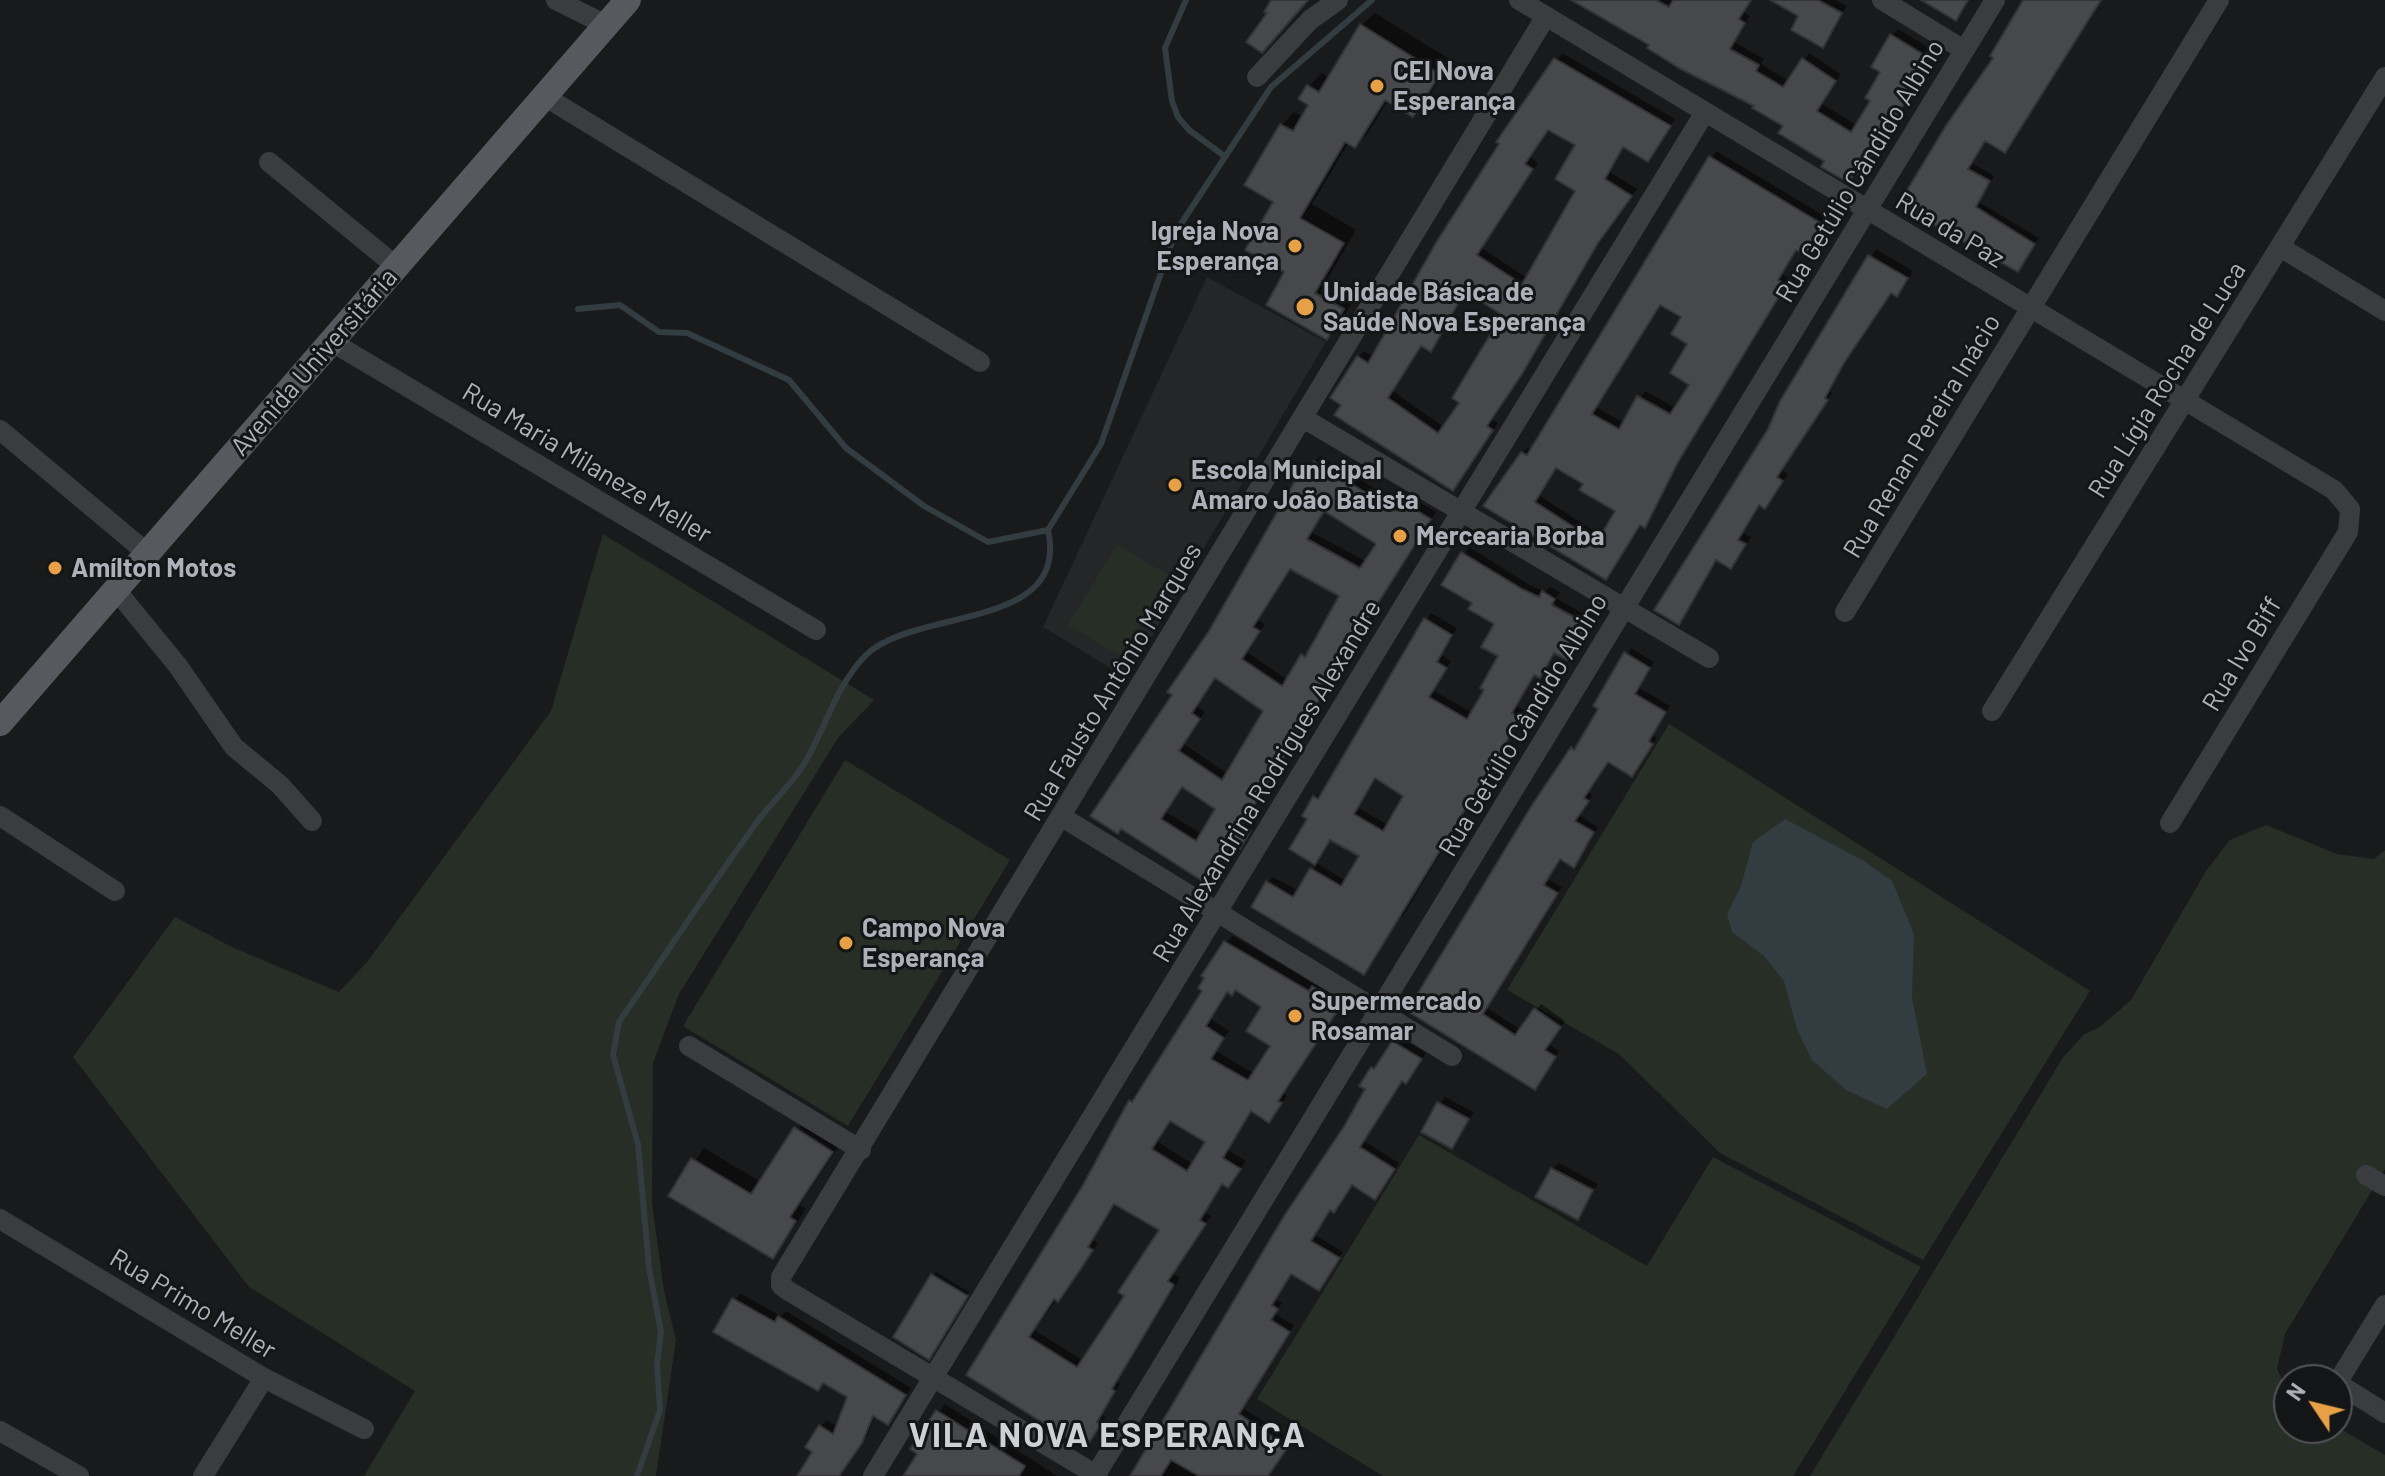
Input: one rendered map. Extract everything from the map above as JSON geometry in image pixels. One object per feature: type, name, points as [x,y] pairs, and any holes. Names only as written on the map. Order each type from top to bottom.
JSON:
[{"type":"main road","name":"Avenida Universitária","points":[[0,723],[628,0]]},
{"type":"street","points":[[556,0],[606,25]]},
{"type":"street","points":[[1257,77],[1310,20],[1338,0]]},
{"type":"street","name":"Rua da Paz","points":[[1519,0],[2334,490],[2350,509]]},
{"type":"street","points":[[1882,0],[1964,50]]},
{"type":"street","name":"Rua Getúlio Cândido Albino","points":[[1096,1476],[1995,0]]},
{"type":"street","name":"Rua Renan Pereira Inácio","points":[[1845,612],[2219,0]]},
{"type":"street","name":"Rua Fausto Antônio Marques","points":[[934,1377],[787,1290],[781,1285],[781,1277],[861,1150],[1546,16]]},
{"type":"street","name":"Rua Lígia Rocha de Luca","points":[[1992,711],[2280,247],[2381,91]]},
{"type":"street","points":[[544,96],[980,362]]},
{"type":"street","name":"Rua Alexandrina Rodrigues Alexandre","points":[[873,1476],[1705,112]]},
{"type":"street","points":[[269,162],[397,267]]},
{"type":"street","points":[[2280,247],[2385,311]]},
{"type":"street","name":"Rua Maria Milaneze Meller","points":[[332,342],[816,630]]},
{"type":"street","points":[[1303,418],[1709,658]]},
{"type":"street","points":[[0,430],[147,553]]},
{"type":"street","name":"Rua Ivo Biff","points":[[2170,823],[2348,532],[2350,509]]},
{"type":"street","points":[[116,590],[178,666],[234,747],[280,785],[312,821]]},
{"type":"street","points":[[0,816],[115,891]]},
{"type":"street","points":[[1062,817],[1452,1056]]},
{"type":"street","points":[[689,1046],[861,1150]]},
{"type":"street","points":[[2366,1175],[2385,1186]]},
{"type":"street","name":"Rua Primo Meller","points":[[0,1219],[264,1378],[364,1429]]},
{"type":"street","points":[[2349,1364],[2385,1305]]},
{"type":"street","points":[[934,1377],[1096,1476]]},
{"type":"street","points":[[203,1476],[264,1378]]},
{"type":"street","points":[[2353,1393],[2385,1413]]},
{"type":"street","points":[[0,1431],[79,1476]]},
{"type":"shaded area","name":"Escola Municipal Amaro João Batista","points":[[1207,277],[1326,342],[1127,678],[1043,627]]},
{"type":"shaded area","points":[[603,534],[874,700],[838,738],[679,994],[653,1063],[652,1203],[664,1291],[676,1340],[656,1476],[364,1476],[415,1391],[249,1287],[73,1057],[175,917],[234,948],[339,992],[367,962],[551,711]]},
{"type":"shaded area","points":[[1117,545],[1169,575],[1120,656],[1068,625]]},
{"type":"shaded area","points":[[1669,724],[2090,991],[1923,1260],[1720,1153],[1619,1054],[1507,990]]},
{"type":"shaded area","name":"Campo Nova Esperança","points":[[845,760],[1010,860],[848,1126],[683,1026]]},
{"type":"shaded area","points":[[1785,819],[1864,861],[1892,881],[1914,934],[1912,997],[1927,1074],[1887,1109],[1846,1090],[1812,1060],[1797,1029],[1784,981],[1764,956],[1732,932],[1727,914],[1741,886],[1753,842]]},
{"type":"shaded area","points":[[2266,825],[2337,854],[2374,859],[2385,850],[2385,1169],[2285,1334],[2278,1364],[2273,1364],[2273,1444],[2353,1444],[2353,1436],[2385,1455],[2385,1476],[1810,1476],[2062,1059],[2083,1035],[2101,1026],[2131,1000],[2206,871],[2230,840]]},
{"type":"shaded area","points":[[1419,1135],[1647,1266],[1713,1157],[1921,1267],[1793,1476],[1383,1476],[1257,1399]]},
{"type":"building","points":[[1271,0],[1308,0],[1262,53],[1246,42],[1267,13],[1264,12]]},
{"type":"building","points":[[1571,0],[1656,0],[1669,7],[1673,0],[1751,0],[1739,19],[1745,23],[1730,49],[1759,65],[1756,71],[1783,87],[1802,58],[1836,81],[1817,111],[1851,132],[1870,101],[1865,98],[1880,72],[1871,67],[1890,34],[1931,59],[1860,176],[1854,173],[1849,183],[1821,167],[1824,161],[1778,133],[1783,126],[1752,108],[1754,106],[1679,68],[1647,48],[1649,45]]},
{"type":"building","points":[[1770,0],[1818,0],[1842,13],[1823,48],[1791,30],[1798,16]]},
{"type":"building","points":[[1921,0],[1968,0],[1956,21]]},
{"type":"building","points":[[2023,0],[2101,0],[2005,153],[1985,141],[1968,169],[1990,181],[1976,207],[2035,244],[2018,272],[1898,205],[1947,124],[1993,58],[1990,56]]},
{"type":"building","points":[[1360,24],[1440,74],[1413,117],[1385,100],[1355,148],[1345,142],[1300,218],[1344,243],[1315,293],[1344,309],[1327,340],[1266,305],[1284,272],[1245,250],[1273,202],[1244,185],[1280,124],[1293,131],[1308,105],[1298,99],[1307,85],[1319,92]]},
{"type":"building","points":[[1554,58],[1671,126],[1648,162],[1623,147],[1605,179],[1632,196],[1598,243],[1522,374],[1487,426],[1493,430],[1453,491],[1334,415],[1341,405],[1330,398],[1357,356],[1368,363],[1437,241],[1499,144],[1496,142]],"holes":[[[1548,130],[1575,145],[1555,179],[1575,191],[1522,284],[1477,255],[1533,169],[1525,164]],[[1465,291],[1502,315],[1452,398],[1459,403],[1438,433],[1388,398],[1421,346],[1431,352]]]},
{"type":"building","points":[[1709,156],[1829,228],[1811,259],[1796,250],[1778,280],[1786,285],[1678,462],[1645,528],[1640,525],[1606,580],[1483,506],[1521,452],[1527,455]],"holes":[[[1660,305],[1681,317],[1671,334],[1687,344],[1670,373],[1689,385],[1670,414],[1637,396],[1619,429],[1592,414]],[[1556,468],[1583,484],[1579,490],[1615,511],[1597,542],[1535,502]]]},
{"type":"building","points":[[1868,255],[1908,278],[1897,297],[1891,293],[1844,363],[1825,398],[1828,400],[1777,477],[1783,481],[1765,509],[1759,505],[1738,540],[1746,544],[1731,569],[1716,560],[1679,625],[1654,610],[1768,429],[1780,401]]},
{"type":"building","points":[[1314,461],[1396,511],[1402,502],[1431,519],[1366,622],[1371,624],[1357,644],[1351,640],[1331,673],[1335,674],[1242,825],[1251,830],[1240,849],[1232,844],[1207,884],[1121,829],[1118,834],[1090,816],[1172,695],[1167,692],[1209,631],[1303,467],[1308,470]],"holes":[[[1324,511],[1376,544],[1360,568],[1307,539]],[[1290,569],[1339,596],[1305,657],[1301,654],[1282,686],[1242,659],[1260,631],[1253,627]],[[1215,678],[1263,711],[1222,780],[1179,751],[1200,719],[1192,713]],[[1182,787],[1215,809],[1196,841],[1161,819]]]},
{"type":"building","points":[[1461,552],[1522,589],[1539,597],[1542,591],[1555,599],[1552,605],[1587,624],[1567,660],[1554,653],[1540,678],[1534,675],[1512,713],[1521,718],[1364,975],[1251,907],[1266,881],[1293,897],[1310,868],[1341,886],[1359,856],[1330,840],[1315,865],[1289,849],[1307,819],[1302,816],[1313,796],[1318,799],[1424,618],[1452,635],[1437,662],[1447,668],[1429,697],[1467,719],[1484,690],[1480,688],[1498,656],[1481,647],[1494,624],[1468,609],[1472,603],[1441,585]],"holes":[[[1375,778],[1403,796],[1383,831],[1354,814]]]},
{"type":"building","points":[[1624,652],[1650,668],[1635,694],[1666,712],[1649,741],[1653,744],[1632,777],[1608,762],[1584,798],[1589,801],[1575,821],[1594,832],[1574,868],[1560,859],[1544,885],[1558,893],[1483,1014],[1515,1035],[1534,1008],[1561,1027],[1545,1050],[1556,1057],[1535,1090],[1407,1011],[1532,805],[1571,747],[1574,750],[1598,709],[1593,706]]},
{"type":"building","points":[[1224,941],[1309,991],[1312,986],[1342,1004],[1278,1101],[1282,1103],[1269,1123],[1251,1111],[1223,1158],[1241,1169],[1228,1188],[1222,1184],[1200,1220],[1206,1224],[1168,1281],[1174,1285],[1112,1389],[1115,1391],[1097,1422],[1101,1424],[1085,1449],[966,1375],[1083,1185],[1129,1100],[1132,1102],[1202,991],[1198,988],[1204,978],[1201,976]],"holes":[[[1235,990],[1261,1007],[1246,1031],[1270,1046],[1248,1080],[1211,1059],[1224,1038],[1206,1026],[1227,992],[1232,996]],[[1170,1121],[1205,1142],[1187,1171],[1152,1149]],[[1114,1204],[1159,1230],[1118,1292],[1124,1296],[1077,1367],[1029,1337],[1054,1299],[1058,1302],[1080,1270],[1093,1250],[1088,1247]]]},
{"type":"building","points":[[1392,1041],[1422,1059],[1406,1084],[1402,1081],[1360,1147],[1395,1169],[1375,1200],[1352,1185],[1334,1213],[1330,1210],[1311,1241],[1340,1258],[1319,1291],[1291,1274],[1272,1305],[1278,1309],[1271,1320],[1290,1332],[1239,1414],[1288,1447],[1268,1476],[1199,1476],[1171,1460],[1161,1476],[1130,1476],[1284,1216],[1345,1125],[1365,1089],[1359,1086]]},
{"type":"building","points":[[1437,1102],[1469,1119],[1452,1149],[1421,1132]]},
{"type":"building","points":[[794,1127],[833,1152],[790,1217],[796,1221],[773,1259],[668,1196],[691,1158],[751,1194]]},
{"type":"building","points":[[1551,1168],[1593,1190],[1578,1220],[1535,1197]]},
{"type":"building","points":[[931,1274],[968,1296],[929,1360],[893,1337]]},
{"type":"building","points":[[732,1298],[775,1322],[778,1316],[906,1395],[888,1425],[873,1416],[862,1443],[839,1476],[797,1476],[812,1452],[805,1447],[819,1425],[833,1434],[847,1397],[823,1383],[818,1391],[713,1332]]},
{"type":"building","points":[[936,1410],[1025,1466],[1019,1476],[903,1476],[917,1454],[910,1449]]},
{"type":"waterway","points":[[1186,0],[1165,48],[1172,101],[1178,117],[1189,130],[1223,155]]},
{"type":"waterway","points":[[578,309],[620,305],[659,332],[687,333],[789,380],[846,448],[924,506],[988,542],[1048,530],[1101,444],[1175,233],[1271,87],[1372,0]]},
{"type":"waterway","points":[[637,1476],[660,1410],[657,1365],[661,1332],[649,1268],[638,1144],[613,1055],[619,1022],[742,843],[805,763],[844,684],[865,656],[887,641],[917,630],[1013,602],[1036,586],[1049,563],[1048,530]]},
{"type":"place","name":"CEI Nova Esperança","points":[[1377,86]]},
{"type":"place","name":"Igreja Nova Esperança","points":[[1295,246]]},
{"type":"place","name":"Unidade Básica de Saúde Nova Esperança","points":[[1305,307]]},
{"type":"place","name":"Escola Municipal Amaro João Batista","points":[[1175,485]]},
{"type":"place","name":"Mercearia Borba","points":[[1400,536]]},
{"type":"place","name":"Amílton Motos","points":[[55,568]]},
{"type":"place","name":"Campo Nova Esperança","points":[[846,943]]},
{"type":"place","name":"Supermercado Rosamar","points":[[1295,1016]]},
{"type":"district","name":"VILA NOVA ESPERANÇA","points":[[1108,1436]]}]
